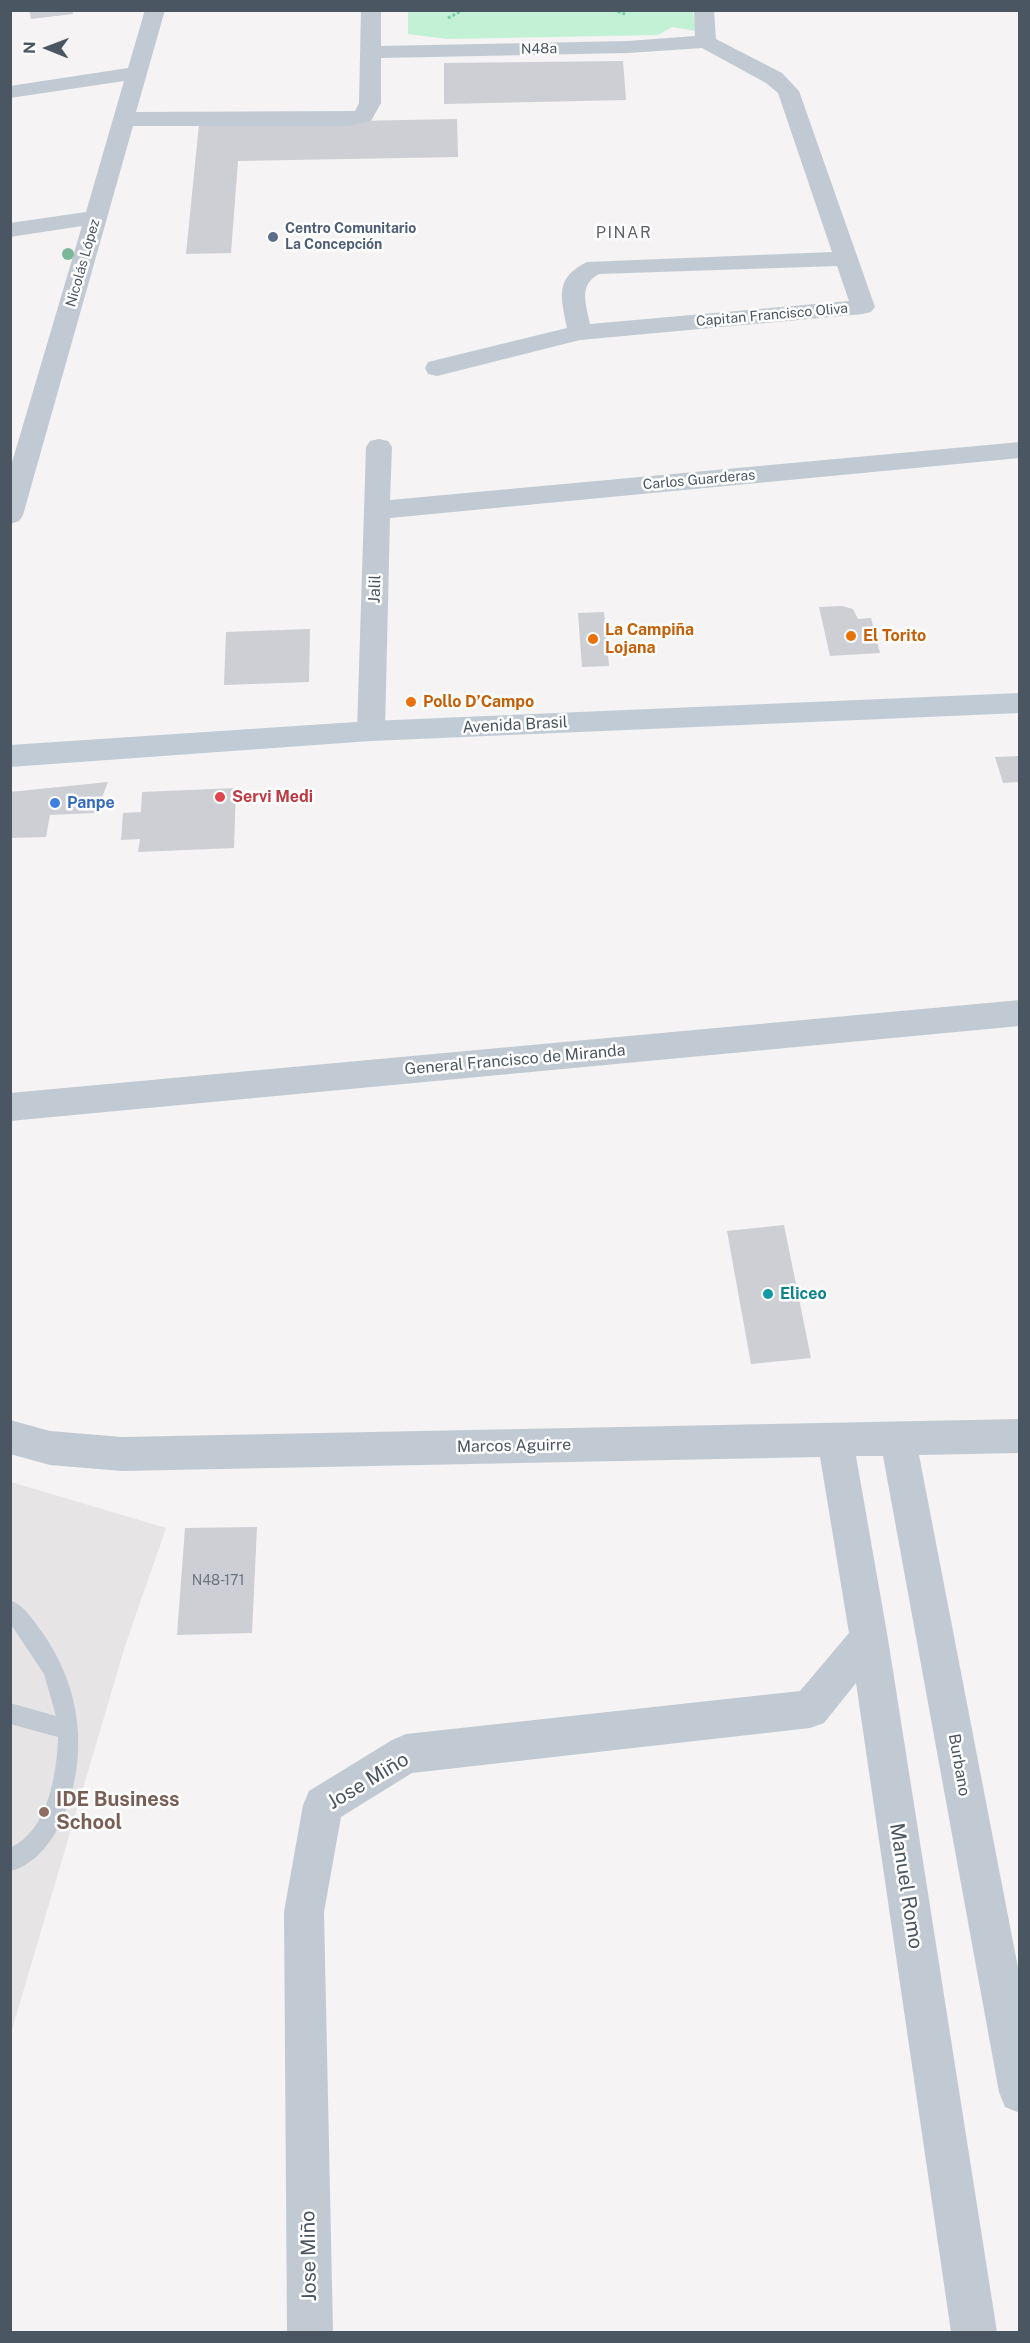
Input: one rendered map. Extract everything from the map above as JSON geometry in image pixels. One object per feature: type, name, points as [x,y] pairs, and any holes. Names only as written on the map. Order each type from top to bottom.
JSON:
[{"type":"street","name":"Nicolás López","points":[[10,515],[154,10]]},
{"type":"street","points":[[123,119],[347,119],[363,116],[370,103],[371,10]]},
{"type":"street","points":[[704,10],[706,42]]},
{"type":"street","name":"N48a","points":[[371,52],[628,47],[706,42]]},
{"type":"street","name":"Capitan Francisco Oliva","points":[[437,368],[580,333],[863,307],[788,91],[774,78],[706,42]]},
{"type":"street","points":[[10,92],[137,73]]},
{"type":"street","points":[[10,230],[95,218]]},
{"type":"street","points":[[580,333],[572,286],[576,278],[584,271],[595,267],[846,259]]},
{"type":"street","name":"Jalil","points":[[371,731],[379,447]]},
{"type":"street","name":"Carlos Guarderas","points":[[378,510],[1020,450]]},
{"type":"street","name":"Avenida Brasil","points":[[10,756],[371,731],[1020,703]]},
{"type":"street","name":"General Francisco de Miranda","points":[[10,1107],[1020,1013]]},
{"type":"street","name":"Marcos Aguirre","points":[[10,1437],[50,1448],[122,1454],[1020,1436]]},
{"type":"street","name":"Burbano","points":[[898,1437],[1020,2092]]},
{"type":"street","name":"Manuel Romo","points":[[835,1440],[869,1639],[974,2332]]},
{"type":"street","name":"Jose Miño","points":[[310,2332],[304,1912],[323,1805],[406,1754],[810,1709],[869,1639]]},
{"type":"lane","points":[[10,1610],[17,1615],[52,1668],[65,1704],[69,1730],[68,1771],[58,1807],[36,1843],[15,1859],[10,1859]]},
{"type":"lane","points":[[10,1713],[69,1730]]},
{"type":"shaded area","name":"IDE Business School","points":[[11,1482],[166,1528],[125,1646],[11,2033]]},
{"type":"green space","points":[[408,10],[693,11],[696,31],[672,27],[658,35],[447,39],[408,34]]},
{"type":"building","points":[[29,10],[72,10],[73,14],[31,19]]},
{"type":"building","points":[[623,61],[626,100],[444,104],[444,63]]},
{"type":"building","points":[[457,119],[458,157],[238,161],[231,253],[186,254],[199,124]]},
{"type":"building","name":"El Torito","points":[[842,606],[853,609],[858,619],[871,618],[880,653],[830,656],[819,607]]},
{"type":"building","name":"La Campiña Lojana","points":[[604,612],[609,666],[582,667],[578,613]]},
{"type":"building","points":[[310,629],[309,682],[224,685],[226,632]]},
{"type":"building","points":[[1020,756],[1020,782],[1003,783],[995,757]]},
{"type":"building","name":"Panpe","points":[[108,782],[96,813],[50,815],[46,837],[10,838],[10,792]]},
{"type":"building","points":[[236,788],[234,848],[138,852],[140,839],[121,840],[123,813],[141,812],[142,792]]},
{"type":"building","name":"Eliceo","points":[[784,1225],[811,1358],[751,1364],[727,1231]]},
{"type":"building","points":[[257,1527],[252,1633],[177,1635],[185,1528]]},
{"type":"place","name":"Centro Comunitario La Concepción","points":[[273,237]]},
{"type":"place","name":"El Torito","points":[[851,636]]},
{"type":"place","name":"La Campiña Lojana","points":[[593,639]]},
{"type":"place","name":"Pollo D’Campo","points":[[411,702]]},
{"type":"place","name":"Servi Medi","points":[[220,797]]},
{"type":"place","name":"Panpe","points":[[55,803]]},
{"type":"place","name":"Eliceo","points":[[768,1294]]},
{"type":"place","name":"IDE Business School","points":[[44,1812]]},
{"type":"district","name":"PINAR","points":[[624,233]]}]
